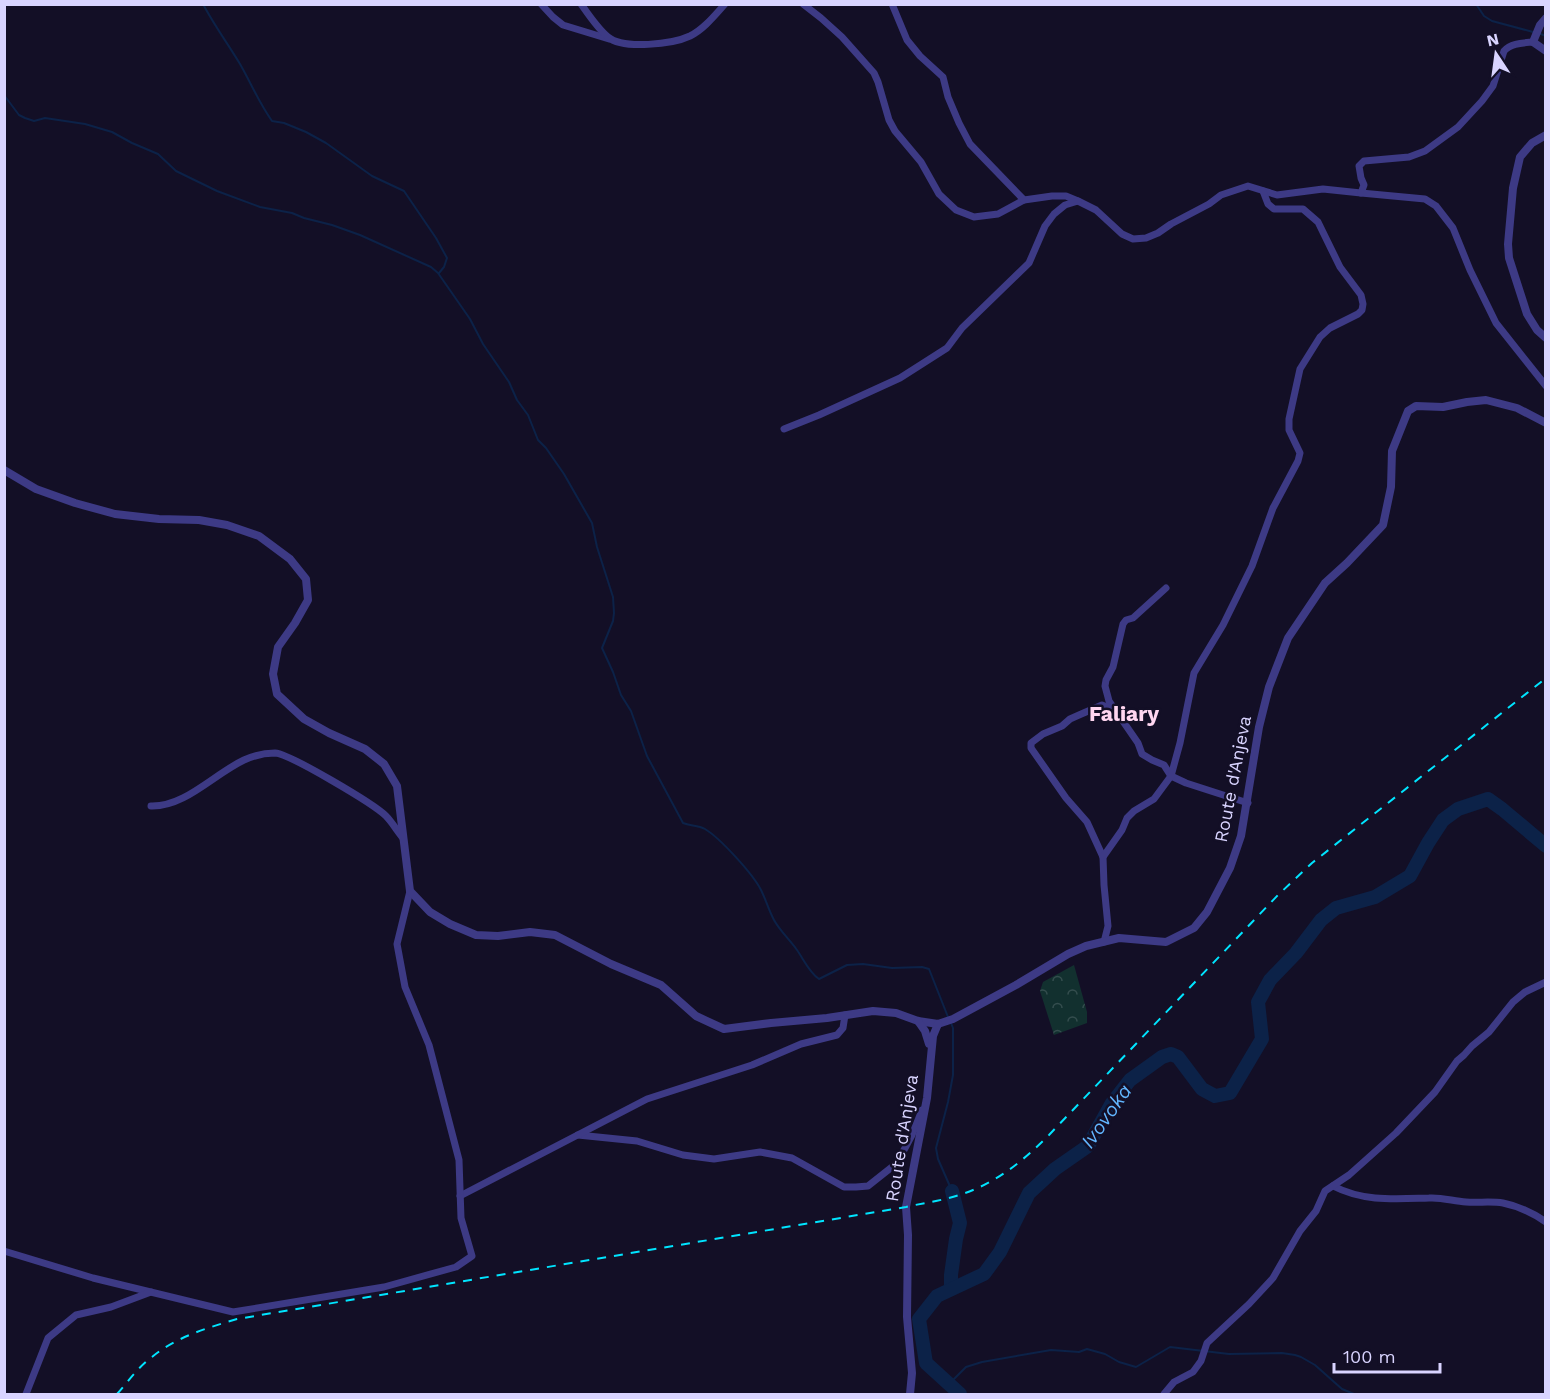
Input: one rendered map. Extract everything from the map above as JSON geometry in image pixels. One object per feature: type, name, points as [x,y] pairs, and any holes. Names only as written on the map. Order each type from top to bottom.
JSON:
[{"type":"street","points":[[541,4],[563,25],[634,45],[661,44],[690,36],[725,4]]},
{"type":"street","points":[[581,4],[609,39]]},
{"type":"street","points":[[803,4],[843,37],[874,73],[889,120],[895,131],[921,162],[939,194],[956,210],[974,217],[998,214],[1024,200],[1066,196],[1096,210],[1122,234],[1133,240],[1158,233],[1221,195],[1248,186],[1277,195],[1323,189],[1425,199],[1436,206],[1453,228],[1470,270],[1496,323],[1545,386]]},
{"type":"street","points":[[892,4],[907,40],[943,78],[952,106],[970,144],[1024,200]]},
{"type":"street","points":[[1361,193],[1364,185],[1359,166],[1364,161],[1408,157],[1425,151],[1458,127],[1493,86],[1504,51],[1508,46],[1533,40],[1543,21]]},
{"type":"street","points":[[1533,40],[1545,51]]},
{"type":"street","points":[[1545,135],[1532,143],[1520,157],[1513,188],[1508,244],[1509,258],[1527,314],[1545,338]]},
{"type":"street","points":[[1103,857],[1122,830],[1127,818],[1154,800],[1171,776],[1194,673],[1223,625],[1252,566],[1273,508],[1300,453],[1289,430],[1289,419],[1300,369],[1320,337],[1330,328],[1362,310],[1361,295],[1340,267],[1318,222],[1303,209],[1274,209],[1268,204],[1263,191]]},
{"type":"street","points":[[784,429],[819,416],[900,378],[947,348],[962,327],[1029,263],[1045,226],[1054,214],[1065,205],[1078,201]]},
{"type":"street","name":"Route d'Anjeva","points":[[910,1395],[912,1373],[907,1317],[906,1207],[927,1098],[933,1036],[940,1024],[1086,946],[1119,938],[1166,942],[1194,928],[1207,912],[1230,868],[1241,836],[1259,727],[1269,687],[1288,638],[1325,582],[1347,563],[1383,525],[1391,487],[1392,451],[1408,411],[1416,406],[1443,407],[1486,400],[1517,408],[1545,423]]},
{"type":"street","points":[[4,470],[36,489],[115,514],[159,519],[199,520],[227,525],[259,536],[290,559],[306,579],[308,600],[278,647],[273,674],[277,694],[304,719],[365,749],[384,764],[397,786],[410,891],[397,944],[405,987],[429,1045],[459,1160],[461,1218],[472,1256],[456,1267],[384,1287],[233,1312],[93,1278],[4,1251]]},
{"type":"street","points":[[1166,588],[1133,618],[1126,620],[1123,624],[1113,667],[1106,680],[1105,687],[1109,701],[1138,743],[1142,754],[1164,765],[1171,776],[1186,783],[1248,802]]},
{"type":"street","points":[[1104,942],[1108,926],[1103,857],[1087,822],[1066,798],[1031,748],[1031,743],[1088,710],[1102,705],[1115,710]]},
{"type":"street","points":[[151,806],[163,807],[182,799],[244,760],[261,754],[277,753],[304,765],[368,803],[386,816],[405,840]]},
{"type":"street","points":[[410,891],[430,912],[450,924],[476,934],[498,936],[530,932],[555,935],[611,964],[661,985],[696,1016],[724,1029],[873,1011],[896,1013],[918,1021],[940,1024]]},
{"type":"street","points":[[1164,1395],[1174,1383],[1193,1372],[1201,1361],[1207,1343],[1273,1278],[1299,1231],[1316,1211],[1325,1191],[1371,1156],[1396,1133],[1435,1092],[1457,1061],[1489,1032],[1513,1002],[1525,992],[1545,982]]},
{"type":"street","points":[[1537,986],[1545,989]]},
{"type":"street","points":[[460,1197],[647,1099],[752,1065],[801,1044],[837,1035],[843,1028],[845,1015]]},
{"type":"street","points":[[918,1021],[925,1031],[931,1048]]},
{"type":"street","points":[[578,1136],[637,1141],[682,1155],[714,1159],[760,1152],[792,1158],[844,1187],[868,1186],[897,1163],[912,1135],[927,1098]]},
{"type":"street","points":[[1333,1186],[1362,1197],[1409,1200],[1431,1198],[1503,1203],[1535,1214],[1545,1222]]},
{"type":"street","points":[[26,1395],[48,1338],[76,1315],[151,1292]]},
{"type":"green space","points":[[1074,965],[1087,1012],[1087,1023],[1054,1035],[1040,991],[1043,982]]},
{"type":"waterway","points":[[203,4],[272,121],[306,132],[326,143],[372,176],[404,191],[447,258],[439,273]]},
{"type":"waterway","points":[[1476,4],[1484,16],[1492,21],[1533,32]]},
{"type":"waterway","points":[[1538,33],[1546,36]]},
{"type":"waterway","points":[[4,95],[19,115],[25,118],[34,121],[45,118],[85,124],[112,132],[158,154],[176,171],[217,191],[260,207],[292,213],[360,235],[431,267],[438,273],[509,382],[517,400],[528,415],[538,440],[564,474],[592,523],[613,597],[613,621],[602,648],[621,695],[631,711],[647,756],[683,823],[705,829],[744,866],[761,890],[776,924],[819,979],[847,965],[929,969],[948,1017]]},
{"type":"waterway","name":"Ivovoka","points":[[960,1394],[926,1363],[919,1319],[937,1296],[984,1274],[1000,1252],[1029,1193],[1055,1169],[1088,1146],[1112,1103],[1130,1080],[1162,1057],[1171,1054],[1178,1057],[1202,1089],[1215,1096],[1230,1093],[1262,1039],[1258,1002],[1270,980],[1296,953],[1321,920],[1336,908],[1375,897],[1410,876],[1443,820],[1458,809],[1488,799],[1546,846]]},
{"type":"waterway","points":[[951,1023],[953,1028],[953,1075],[936,1148],[938,1159],[952,1191]]},
{"type":"waterway","points":[[951,1289],[951,1275],[960,1223],[952,1191]]},
{"type":"waterway","points":[[949,1384],[966,1367],[1051,1350],[1079,1352],[1087,1349],[1136,1367],[1170,1347],[1229,1354],[1282,1353],[1295,1355],[1315,1365],[1342,1389],[1354,1394]]},
{"type":"railway","points":[[117,1394],[142,1365],[161,1350],[192,1334],[237,1319],[906,1207],[950,1198],[983,1186],[1007,1172],[1049,1135],[1278,895],[1312,863],[1546,678]]},
{"type":"district","name":"Faliary","points":[[1124,714]]}]
